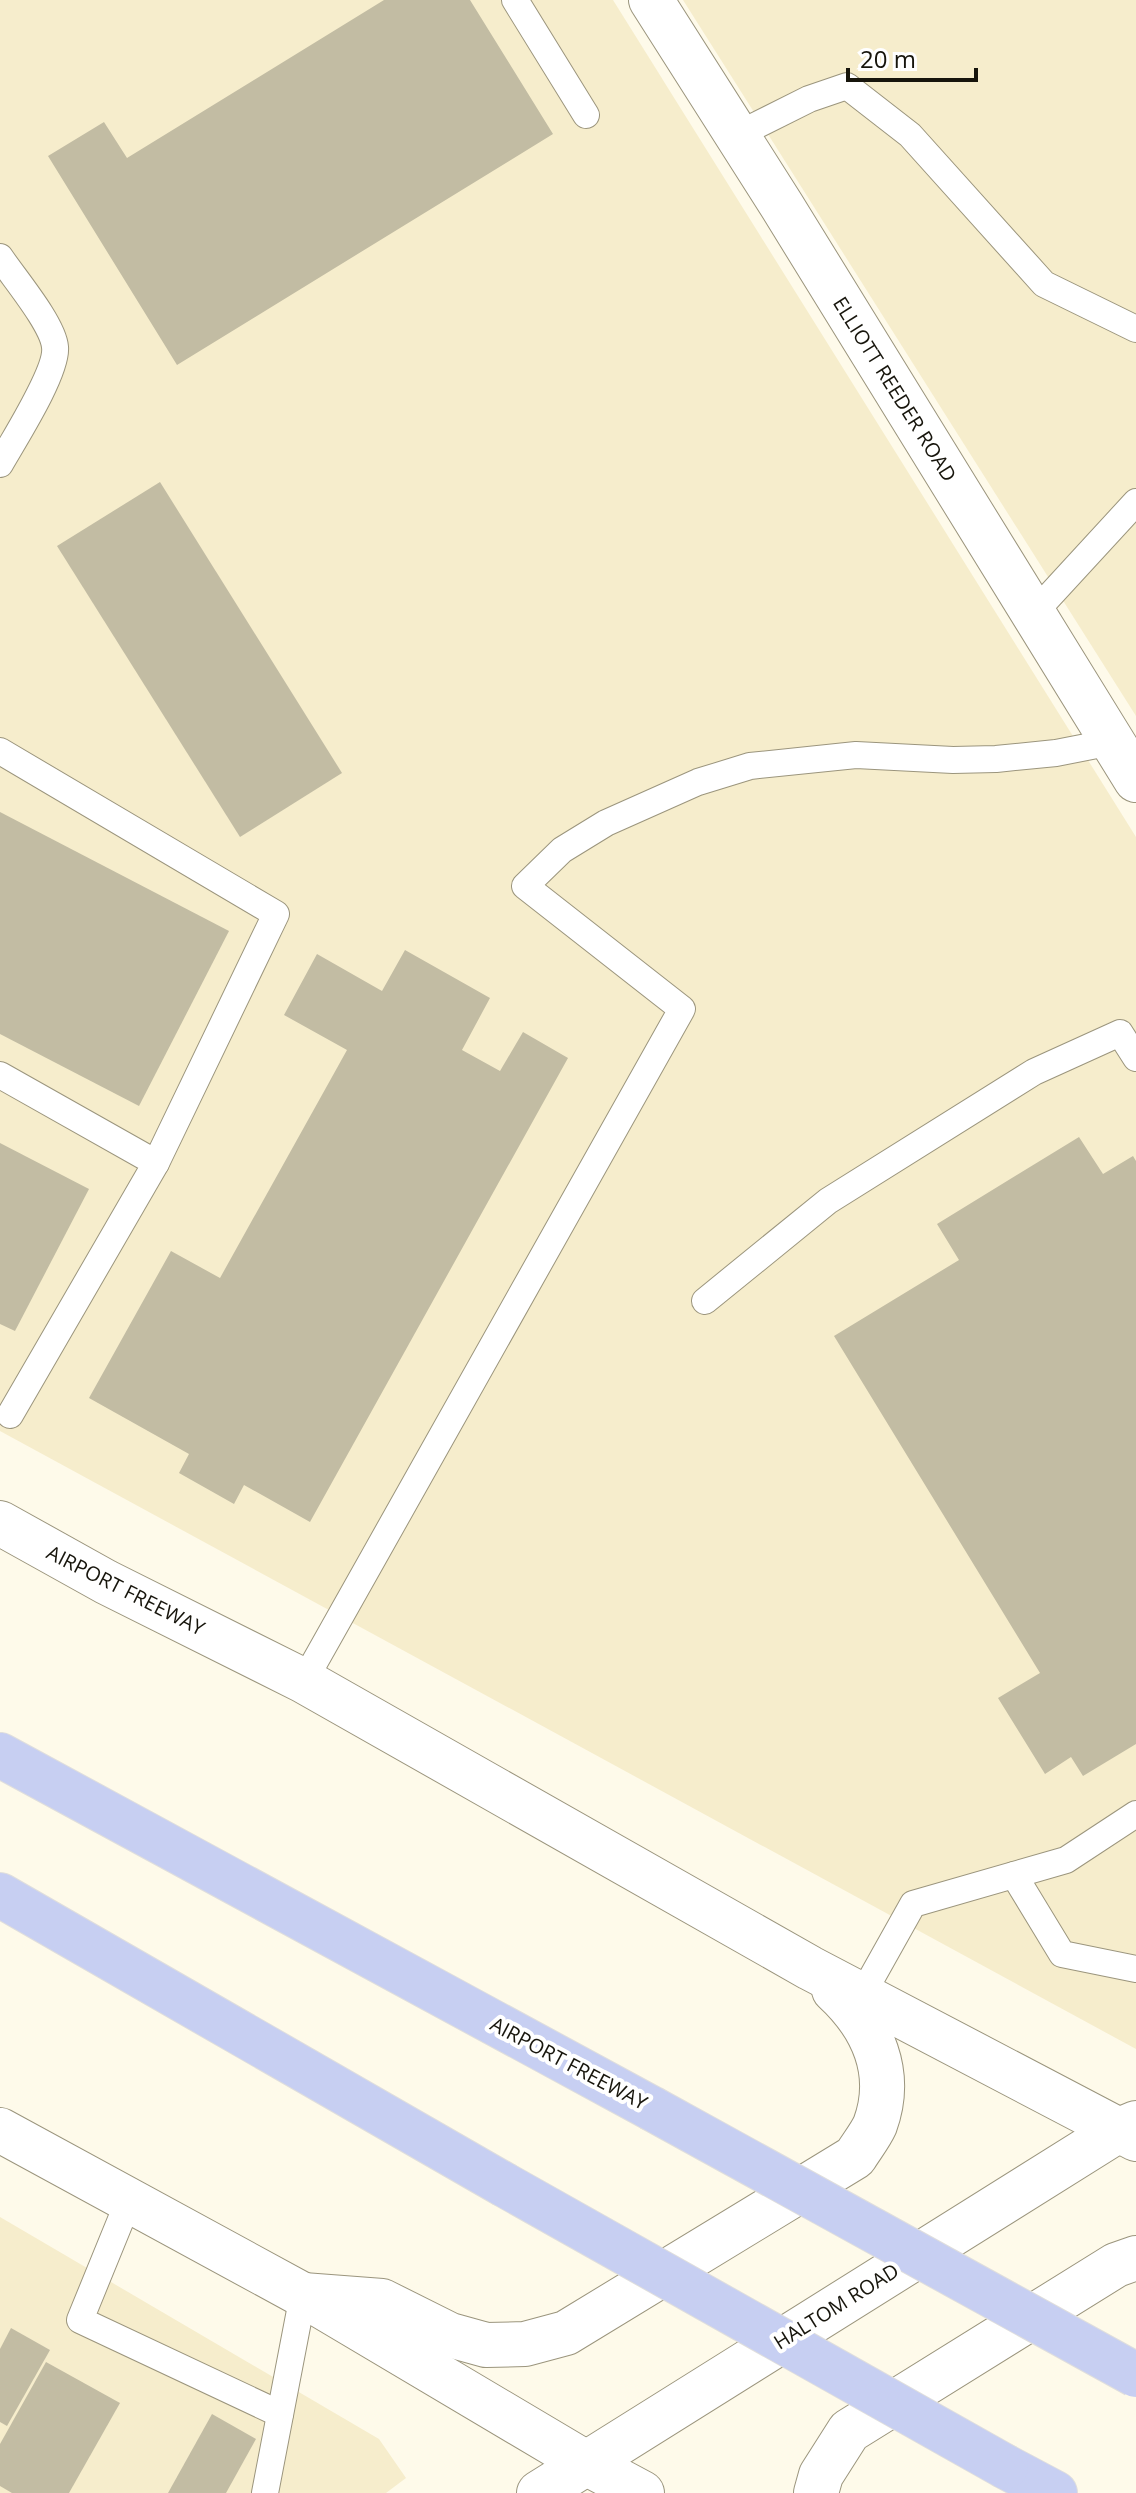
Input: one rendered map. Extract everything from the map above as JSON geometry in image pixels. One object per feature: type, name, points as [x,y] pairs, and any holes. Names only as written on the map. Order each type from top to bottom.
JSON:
[{"type":"highway","name":"AIRPORT FREEWAY","points":[[0,1755],[1136,2375]]},
{"type":"highway","points":[[0,1895],[503,2184],[1055,2493]]},
{"type":"main road","name":"ELLIOTT REEDER ROAD","points":[[651,0],[1136,780]]},
{"type":"main road","name":"AIRPORT FREEWAY","points":[[0,1523],[106,1582],[304,1681],[810,1968],[1130,2131]]},
{"type":"main road","points":[[303,2295],[382,2301],[450,2335],[486,2345],[525,2344],[566,2333],[855,2157],[874,2127],[881,2099],[882,2064],[870,2032],[854,2008],[810,1968]]},
{"type":"main road","points":[[0,2130],[303,2295],[642,2493]]},
{"type":"main road","name":"HALTOM ROAD","points":[[539,2493],[1130,2131]]},
{"type":"main road","points":[[816,2493],[821,2475],[849,2431],[1116,2265],[1136,2258]]},
{"type":"lane","points":[[515,0],[586,115]]},
{"type":"lane","points":[[737,135],[809,99],[847,86],[910,135],[1044,284],[1136,329]]},
{"type":"lane","points":[[0,257],[47,325],[55,347],[52,366],[0,464]]},
{"type":"lane","points":[[1033,614],[1136,502]]},
{"type":"lane","points":[[304,1681],[682,1009],[525,886],[562,850],[606,823],[698,782],[750,766],[856,755],[996,759],[1056,753],[1112,742]]},
{"type":"lane","points":[[0,751],[276,914],[156,1163],[3,1419]]},
{"type":"lane","points":[[705,1301],[828,1201],[1034,1072],[1120,1033],[1136,1058]]},
{"type":"lane","points":[[0,1075],[156,1163]]},
{"type":"lane","points":[[862,1995],[913,1904],[1066,1860],[1136,1814]]},
{"type":"lane","points":[[1014,1875],[1062,1954],[1136,1969]]},
{"type":"lane","points":[[129,2200],[80,2320],[280,2414]]},
{"type":"lane","points":[[265,2493],[303,2295]]},
{"type":"shaded area","points":[[0,0],[613,0],[1136,837],[1136,2049],[0,1431]]},
{"type":"shaded area","points":[[683,0],[1136,0],[1136,716]]},
{"type":"shaded area","points":[[0,2217],[379,2439],[406,2478],[386,2493],[0,2493]]},
{"type":"building","points":[[384,0],[470,0],[553,134],[177,365],[48,156],[104,122],[127,158]]},
{"type":"building","points":[[160,482],[342,773],[240,837],[57,546]]},
{"type":"building","points":[[0,812],[229,931],[139,1106],[0,1034]]},
{"type":"building","points":[[405,950],[490,998],[462,1050],[500,1071],[523,1032],[568,1058],[310,1522],[244,1485],[234,1504],[179,1473],[189,1454],[89,1398],[171,1251],[220,1278],[347,1050],[284,1015],[317,954],[382,991]]},
{"type":"building","points":[[1079,1137],[1103,1174],[1133,1156],[1136,1161],[1136,1744],[1083,1776],[1071,1757],[1045,1774],[998,1698],[1040,1673],[834,1336],[959,1260],[937,1224]]},
{"type":"building","points":[[0,1143],[89,1189],[15,1331],[0,1324]]},
{"type":"building","points":[[11,2328],[50,2350],[7,2426],[0,2422],[0,2349]]},
{"type":"building","points":[[46,2362],[120,2403],[69,2493],[12,2493],[0,2486],[0,2444]]},
{"type":"building","points":[[212,2414],[256,2439],[226,2493],[168,2493]]}]
